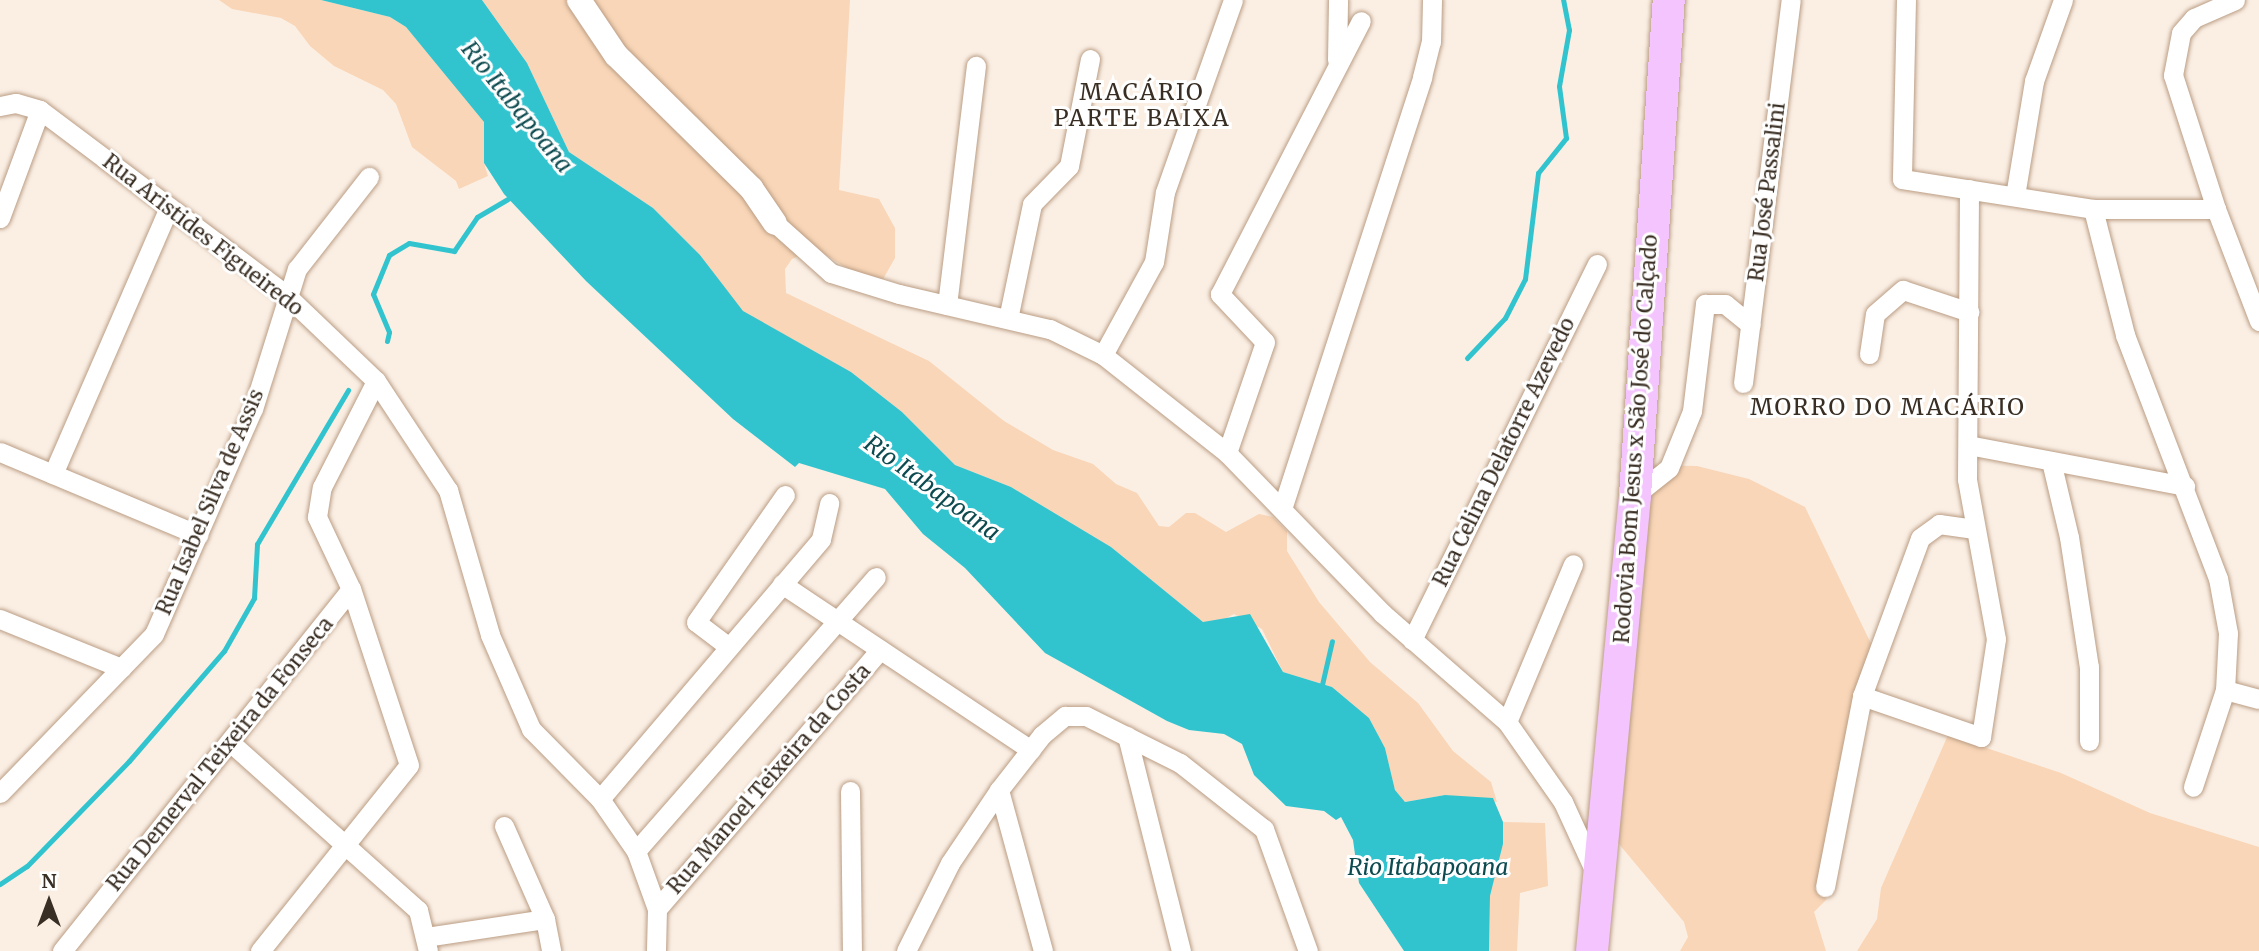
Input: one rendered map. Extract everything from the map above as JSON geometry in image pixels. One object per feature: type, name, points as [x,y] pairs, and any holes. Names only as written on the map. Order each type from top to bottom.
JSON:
[{"type":"main road","name":"Rodovia Bom Jesus x São José do Calçado","points":[[1592,951],[1635,495],[1670,0]]},
{"type":"street","points":[[579,0],[616,55],[751,188],[775,223],[831,273],[947,305],[1050,329],[1103,355],[1227,453],[1412,640],[1507,722],[1563,802],[1598,878]]},
{"type":"street","points":[[1103,355],[1154,262],[1165,192],[1233,0]]},
{"type":"street","points":[[1337,61],[1338,0]]},
{"type":"street","points":[[1282,509],[1422,77],[1431,42],[1432,0]]},
{"type":"street","name":"Rua José Passalini","points":[[1742,383],[1791,0]]},
{"type":"street","points":[[1906,0],[1902,178],[2093,209],[2216,209]]},
{"type":"street","points":[[2015,197],[2034,81],[2063,0]]},
{"type":"street","points":[[2235,0],[2194,18],[2181,33],[2173,75],[2216,209],[2259,321]]},
{"type":"street","points":[[1227,453],[1265,342],[1220,294],[1337,61],[1361,21]]},
{"type":"street","points":[[1008,319],[1032,204],[1069,166],[1090,60]]},
{"type":"street","points":[[947,305],[976,66]]},
{"type":"street","name":"Rua Aristides Figueiredo","points":[[0,106],[16,103],[40,110],[286,295],[376,381],[448,490],[490,635],[531,729],[600,799],[636,851],[657,909],[656,951]]},
{"type":"street","points":[[0,219],[40,110]]},
{"type":"street","name":"Rua Isabel Silva de Assis","points":[[3,785],[154,634],[253,409],[286,295],[297,269],[369,177]]},
{"type":"street","points":[[1862,696],[1981,737],[1996,639],[1973,529],[1966,479],[1969,189]]},
{"type":"street","points":[[53,474],[169,207]]},
{"type":"street","points":[[2093,209],[2125,335],[2218,578],[2228,634],[2225,690],[2193,787]]},
{"type":"street","name":"Rua Celina Delatorre Azevedo","points":[[1412,640],[1597,264]]},
{"type":"street","points":[[1869,354],[1875,314],[1903,290],[1969,312]]},
{"type":"street","points":[[1635,495],[1669,468],[1692,411],[1705,304],[1725,304],[1751,325]]},
{"type":"street","points":[[260,951],[409,765],[351,589],[317,517],[322,487],[376,381]]},
{"type":"street","points":[[1968,445],[2185,486]]},
{"type":"street","points":[[0,452],[198,535]]},
{"type":"street","points":[[2051,461],[2069,537],[2089,667],[2089,741]]},
{"type":"street","points":[[729,647],[696,622],[785,495]]},
{"type":"street","points":[[600,799],[821,539],[830,503]]},
{"type":"street","points":[[1825,887],[1862,696],[1920,538],[1939,524],[1973,529]]},
{"type":"street","points":[[1507,722],[1573,564]]},
{"type":"street","points":[[636,851],[876,577]]},
{"type":"street","points":[[782,584],[1031,750]]},
{"type":"street","name":"Rua Demerval Teixeira da Fonseca","points":[[62,951],[231,743],[351,589]]},
{"type":"street","points":[[0,619],[121,668]]},
{"type":"street","name":"Rua Manoel Teixeira da Costa","points":[[657,909],[880,650]]},
{"type":"street","points":[[2225,690],[2259,699]]},
{"type":"street","points":[[906,951],[950,863],[999,790],[1031,750],[1065,716],[1086,716],[1180,763],[1264,828],[1308,951]]},
{"type":"street","points":[[1127,736],[1181,951]]},
{"type":"street","points":[[231,743],[418,910],[427,944],[545,919]]},
{"type":"street","points":[[999,790],[1043,951]]},
{"type":"street","points":[[850,791],[852,951]]},
{"type":"street","points":[[504,826],[545,919],[551,951]]},
{"type":"shaded area","points":[[219,0],[321,0],[390,17],[406,27],[485,122],[484,163],[488,176],[459,189],[456,181],[412,147],[396,104],[383,90],[334,66],[310,46],[295,26],[281,18],[232,9]]},
{"type":"shaded area","points":[[482,0],[850,0],[839,190],[879,199],[895,228],[895,258],[878,288],[823,253],[808,252],[792,259],[785,269],[786,293],[929,361],[1004,421],[1053,450],[1093,464],[1116,484],[1137,493],[1159,526],[1169,527],[1186,513],[1195,513],[1226,532],[1259,514],[1273,517],[1287,531],[1287,551],[1319,602],[1370,662],[1418,703],[1453,751],[1491,782],[1497,802],[1445,795],[1405,802],[1395,790],[1385,748],[1369,718],[1332,687],[1283,672],[1262,629],[1234,614],[1219,622],[1203,622],[1111,547],[1011,487],[955,465],[902,412],[851,372],[742,311],[700,255],[653,208],[569,152],[527,63]]},
{"type":"shaded area","points":[[1656,465],[1697,466],[1749,479],[1805,507],[1877,656],[1834,874],[1826,900],[1814,912],[1826,951],[1680,951],[1688,937],[1684,922],[1609,832],[1644,477]]},
{"type":"shaded area","points":[[1948,735],[2061,773],[2150,813],[2259,847],[2259,951],[1857,951],[1877,919],[1881,888]]},
{"type":"shaded area","points":[[1503,822],[1545,823],[1548,886],[1520,893],[1517,951],[1489,951],[1490,896],[1503,844]]},
{"type":"water","name":"Rio Itabapoana","points":[[321,0],[482,0],[527,63],[569,152],[653,208],[700,255],[743,311],[851,372],[902,412],[955,465],[1011,487],[1111,547],[1203,622],[1250,614],[1283,672],[1332,687],[1369,718],[1385,748],[1395,790],[1405,802],[1445,795],[1493,798],[1503,822],[1503,844],[1490,896],[1489,951],[1404,951],[1359,883],[1353,840],[1341,817],[1336,820],[1324,811],[1286,806],[1254,775],[1242,744],[1224,734],[1189,730],[1167,721],[1045,653],[965,568],[923,534],[885,489],[799,463],[795,467],[733,419],[586,281],[504,194],[484,163],[484,122],[406,27],[390,17]]},
{"type":"waterway","points":[[1467,358],[1505,318],[1525,279],[1538,173],[1566,138],[1559,86],[1569,30],[1563,0]]},
{"type":"waterway","points":[[387,341],[389,332],[373,294],[389,255],[409,243],[454,251],[477,217],[513,196]]},
{"type":"waterway","points":[[0,884],[27,866],[129,761],[224,651],[254,598],[257,544],[348,390]]},
{"type":"waterway","points":[[1321,689],[1332,641]]},
{"type":"district","name":"MACÁRIO PARTE BAIXA","points":[[1142,105]]},
{"type":"district","name":"MORRO DO MACÁRIO","points":[[1888,407]]}]
